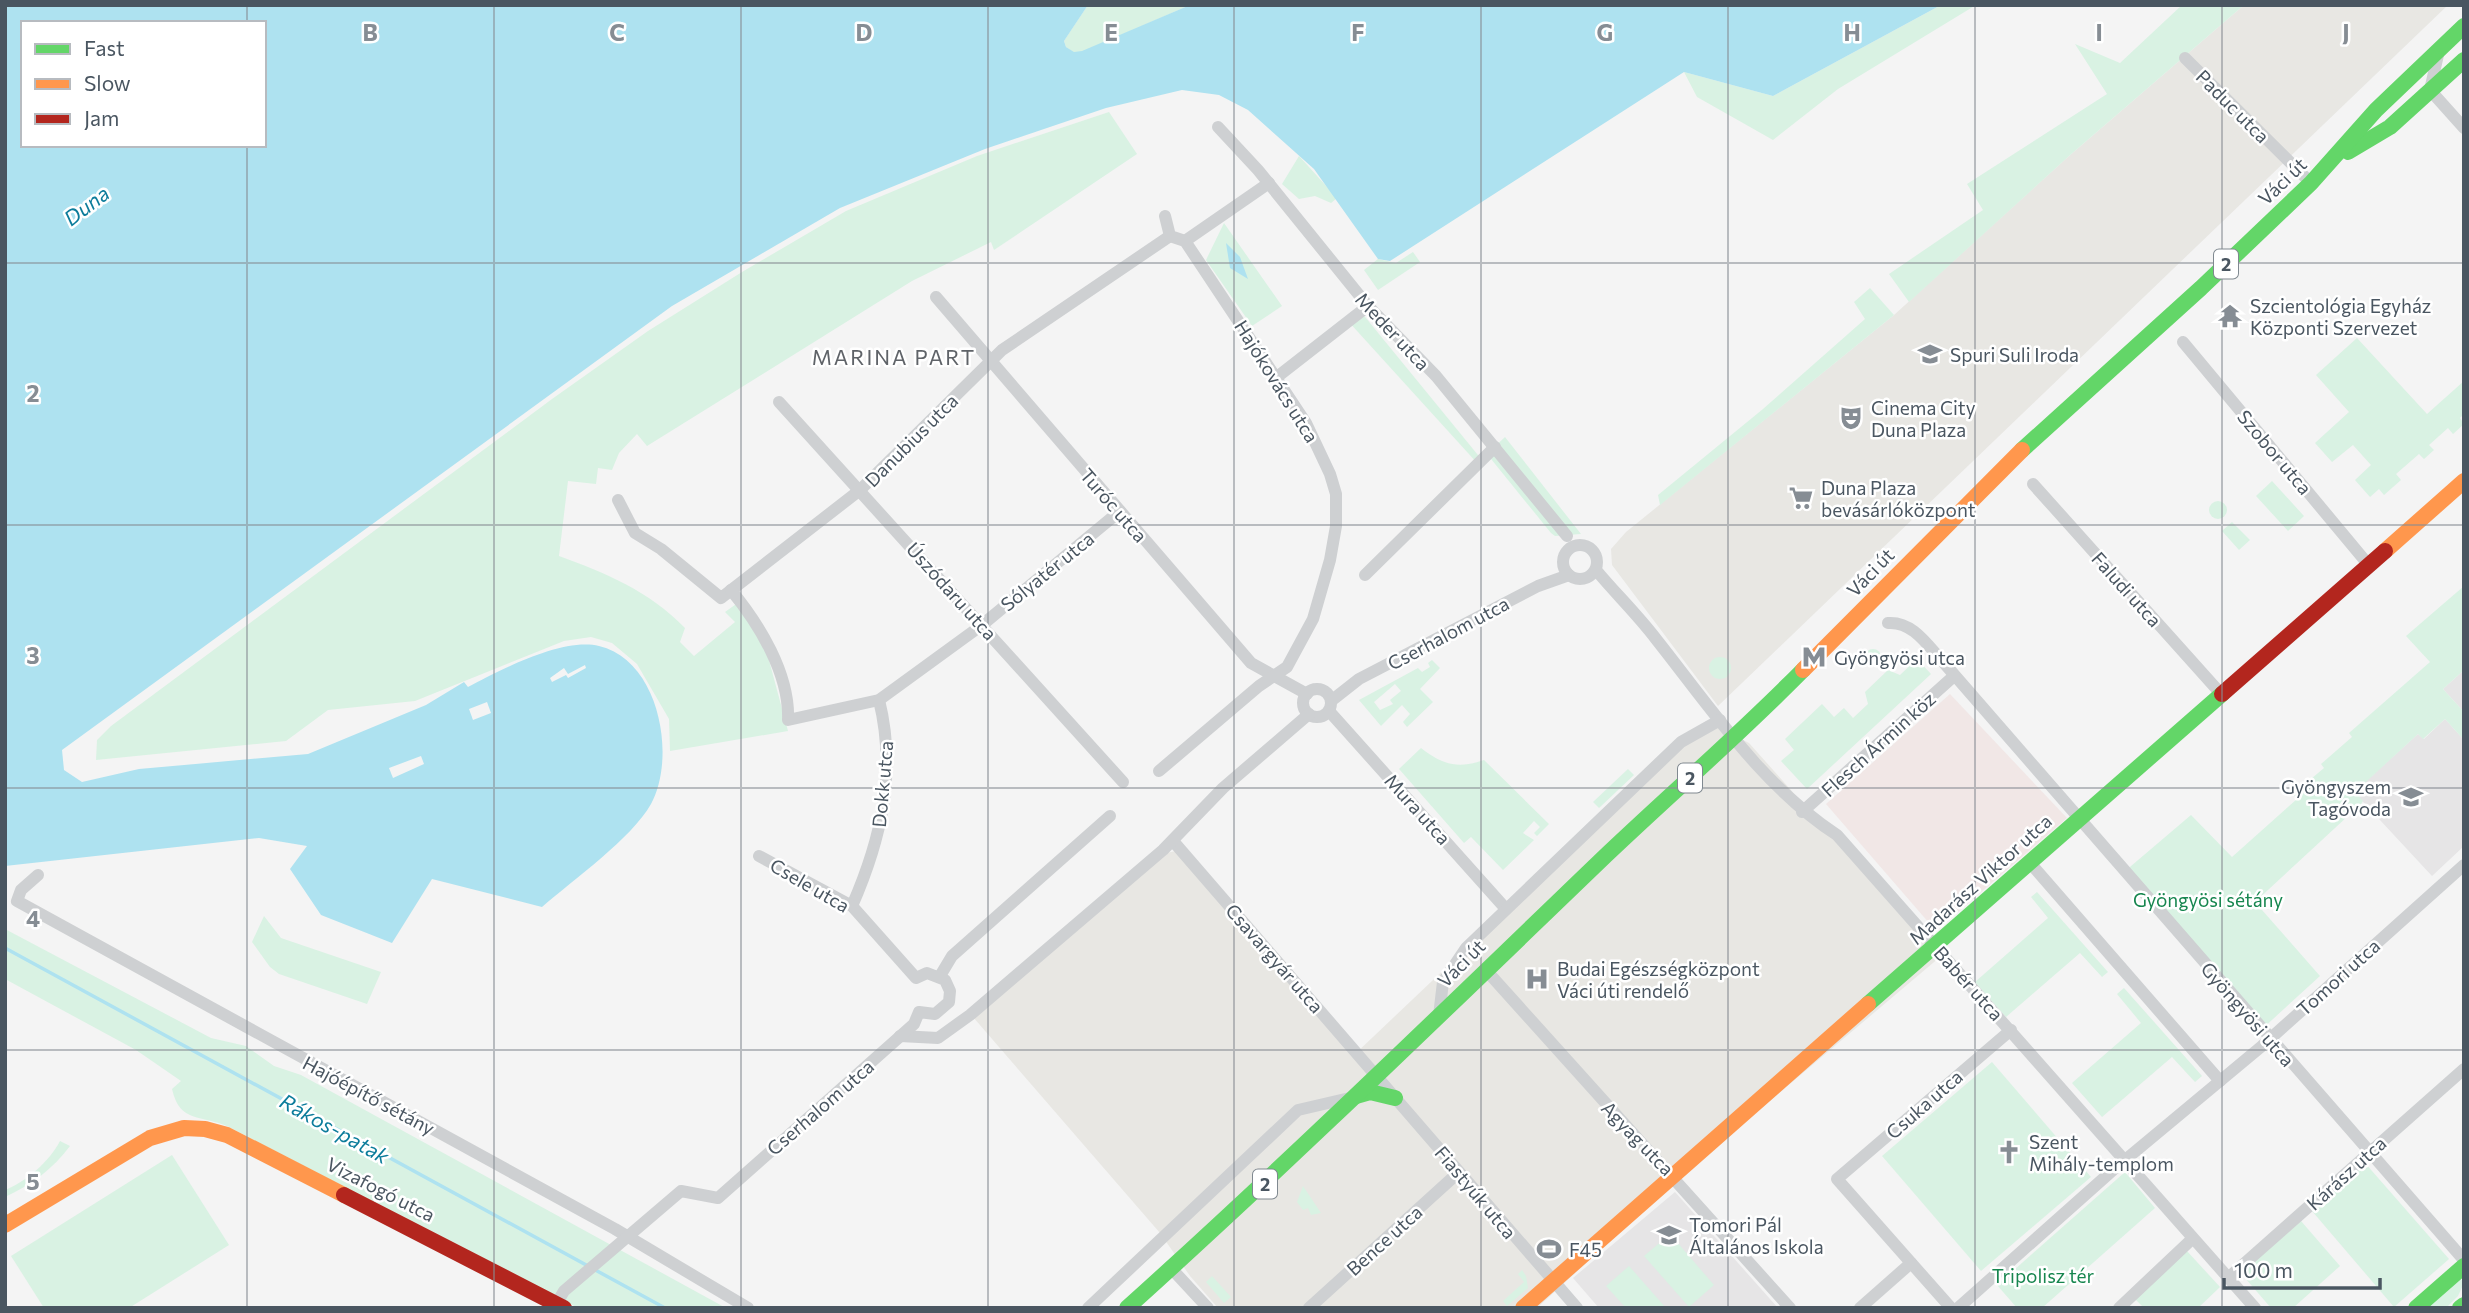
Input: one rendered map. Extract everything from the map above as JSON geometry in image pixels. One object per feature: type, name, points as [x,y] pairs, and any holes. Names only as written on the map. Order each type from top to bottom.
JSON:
[{"type":"main road","name":"Váci út","points":[[1127,1308],[1272,1178],[1644,818],[1736,738],[1990,479],[2201,288],[2311,183],[2335,160],[2376,110],[2464,26]]},
{"type":"main road","name":"Váci út","points":[[2335,160],[2390,127],[2464,60]]},
{"type":"main road","name":"Madarász Viktor utca","points":[[1523,1308],[1937,947],[2360,573],[2367,563],[2464,481]]},
{"type":"main road","points":[[1356,1096],[1370,1092],[1395,1098]]},
{"type":"main road","name":"Vizafogó utca","points":[[5,1225],[110,1160],[174,1128],[200,1127],[226,1134],[558,1306]]},
{"type":"main road","points":[[2416,1308],[2464,1266]]},
{"type":"street","points":[[2440,48],[2430,90],[2464,128]]},
{"type":"street","name":"Paduc utca","points":[[2185,58],[2311,183]]},
{"type":"street","name":"Meder utca","points":[[1218,127],[1269,183],[1368,306],[1436,376],[1567,536]]},
{"type":"street","points":[[1165,216],[1170,236],[1185,241],[1269,183]]},
{"type":"street","name":"Danubius utca","points":[[726,594],[860,490],[991,360],[1090,288],[1170,236]]},
{"type":"street","name":"Hajókovács utca","points":[[1185,241],[1276,377],[1322,453],[1336,494],[1333,551],[1313,619],[1287,667],[1272,676]]},
{"type":"street","name":"Turóc utca","points":[[936,297],[1251,663],[1272,676],[1307,705]]},
{"type":"street","points":[[1276,377],[1368,306]]},
{"type":"street","name":"Szobor utca","points":[[2183,342],[2367,563]]},
{"type":"street","name":"Úszódaru utca","points":[[779,402],[1123,782]]},
{"type":"street","points":[[1365,575],[1495,447]]},
{"type":"street","name":"Faludi utca","points":[[2033,484],[2222,695]]},
{"type":"street","points":[[618,500],[635,533],[726,594]]},
{"type":"street","name":"Sólyatér utca","points":[[726,594],[751,614],[770,650],[783,689],[788,720],[879,700],[982,625],[1120,511]]},
{"type":"street","points":[[1580,545],[1594,552],[1593,573],[1582,579],[1566,570],[1567,551],[1580,545]]},
{"type":"street","name":"Cserhalom utca","points":[[1328,702],[1359,679],[1566,570]]},
{"type":"street","points":[[1593,573],[1636,614],[1736,738]]},
{"type":"street","name":"Gyöngyösi utca","points":[[1888,623],[1900,622],[1913,630],[2464,1260]]},
{"type":"street","points":[[1159,771],[1272,676]]},
{"type":"street","name":"Flesch Ármin köz","points":[[1802,812],[1954,676]]},
{"type":"street","points":[[900,1036],[938,1038],[970,1015],[1173,841],[1223,788],[1284,733],[1307,705],[1314,690],[1328,702],[1322,717],[1307,705]]},
{"type":"street","name":"Dokk utca","points":[[852,906],[868,867],[884,808],[887,738],[879,700]]},
{"type":"street","name":"Mura utca","points":[[1328,702],[1506,909]]},
{"type":"street","name":"Váci út","points":[[1439,1016],[1443,982],[1466,947],[1681,743],[1716,715]]},
{"type":"street","name":"Babér utca","points":[[1736,738],[1802,812],[1837,835],[2011,1030],[2191,1240],[2255,1308]]},
{"type":"street","points":[[940,976],[952,956],[1110,816]]},
{"type":"street","name":"Csavargyár utca","points":[[1173,841],[1377,1076]]},
{"type":"street","name":"Csele utca","points":[[759,856],[852,906],[916,978],[927,973],[940,976]]},
{"type":"street","points":[[2031,864],[2220,1081]]},
{"type":"street","name":"Tomori utca","points":[[1958,1308],[2123,1162],[2269,1039],[2464,865]]},
{"type":"street","name":"Hajóépítő sétány","points":[[38,875],[20,890],[17,901],[627,1237],[748,1308]]},
{"type":"street","name":"Agyag utca","points":[[1485,969],[1790,1308]]},
{"type":"street","name":"Cserhalom utca","points":[[627,1237],[681,1191],[718,1198],[914,1024],[919,1013],[930,1015],[940,1012],[950,997],[948,985],[940,976]]},
{"type":"street","name":"Csuka utca","points":[[1911,1263],[1837,1179],[2011,1030]]},
{"type":"street","name":"Kárász utca","points":[[2228,1278],[2464,1069]]},
{"type":"street","name":"Fiastyúk utca","points":[[1377,1076],[1577,1308]]},
{"type":"street","points":[[1088,1308],[1298,1110],[1356,1096]]},
{"type":"street","name":"Bence utca","points":[[1309,1308],[1459,1172]]},
{"type":"street","points":[[558,1306],[564,1291],[627,1237]]},
{"type":"street","points":[[2119,1308],[2191,1240]]},
{"type":"street","points":[[1534,1261],[1540,1276],[1538,1294]]},
{"type":"street","points":[[1860,1308],[1911,1263],[1951,1308]]},
{"type":"street","points":[[1170,1268],[1205,1305]]},
{"type":"shaded area","points":[[2244,5],[2448,5],[1718,706],[1612,565],[1611,549],[1626,532],[1894,315],[2069,156]]},
{"type":"shaded area","points":[[2464,670],[2464,712],[2443,689]]},
{"type":"shaded area","points":[[1950,694],[2067,818],[1936,931],[1826,804]]},
{"type":"shaded area","name":"Gyöngyszem Tagóvoda","points":[[2445,719],[2464,740],[2464,846],[2432,876],[2354,792],[2418,734],[2424,739]]},
{"type":"shaded area","points":[[1706,721],[1749,743],[1940,957],[1681,1176],[1537,1308],[1218,1308],[1190,1276],[1160,1233],[973,1017],[1166,853],[1176,851],[1354,1055]]},
{"type":"shaded area","name":"Tomori Pál Általános Iskola","points":[[1675,1192],[1778,1308],[1599,1308],[1573,1278]]},
{"type":"green space","points":[[1088,5],[1190,5],[1082,52],[1073,52],[1066,47],[1064,41]]},
{"type":"green space","points":[[1941,5],[1976,5],[1838,89],[1773,140],[1697,97],[1684,72],[1773,96]]},
{"type":"green space","points":[[2182,5],[2244,5],[2069,156],[1909,302],[1889,274],[1983,210],[1967,184],[2107,94],[2075,44],[2120,63]]},
{"type":"green space","points":[[1109,112],[1137,154],[994,250],[991,242],[912,281],[647,446],[637,434],[619,453],[612,470],[598,468],[596,484],[568,481],[559,556],[610,576],[657,604],[685,628],[680,642],[694,656],[735,622],[725,612],[739,602],[766,649],[788,731],[670,751],[669,719],[637,664],[612,643],[591,637],[564,641],[415,701],[328,710],[286,741],[96,760],[97,740],[111,726],[552,399],[648,331],[846,211],[977,156]]},
{"type":"green space","points":[[1299,156],[1337,198],[1331,203],[1315,196],[1299,199],[1282,184]]},
{"type":"green space","points":[[1224,223],[1282,306],[1252,326],[1206,260]]},
{"type":"green space","points":[[1413,252],[1420,262],[1378,290],[1364,270],[1378,259],[1396,263]]},
{"type":"green space","points":[[1870,288],[1894,315],[1660,505],[1658,495],[1763,409],[1865,319],[1854,302]]},
{"type":"green space","points":[[1361,312],[1482,460],[1478,464],[1348,321]]},
{"type":"green space","points":[[2357,338],[2427,414],[2464,381],[2464,414],[2460,418],[2464,424],[2453,434],[2448,428],[2429,445],[2434,450],[2424,459],[2419,454],[2396,474],[2401,480],[2384,495],[2379,489],[2370,497],[2355,480],[2371,465],[2353,445],[2332,462],[2315,443],[2349,412],[2316,375]]},
{"type":"green space","points":[[1505,437],[1581,534],[1555,536],[1551,533],[1487,454]]},
{"type":"green space","points":[[2272,481],[2304,516],[2288,531],[2256,496]]},
{"type":"green space","points":[[2214,501],[2222,501],[2227,510],[2225,517],[2214,519],[2209,514],[2209,506]]},
{"type":"green space","points":[[2232,522],[2250,540],[2239,550],[2222,531]]},
{"type":"green space","name":"Gyöngyösi sétány","points":[[2464,586],[2464,670],[2443,689],[2464,712],[2464,740],[2445,719],[2423,739],[2418,734],[2355,792],[2363,801],[2361,804],[2255,902],[2320,976],[2261,1030],[2124,872],[2191,815],[2232,857],[2297,799],[2293,794],[2324,768],[2321,764],[2352,737],[2349,733],[2430,662],[2406,636]]},
{"type":"green space","points":[[1873,649],[1879,651],[1879,663],[1873,665],[1867,663],[1865,657],[1867,651]]},
{"type":"green space","points":[[1720,657],[1728,660],[1731,668],[1728,676],[1720,679],[1712,676],[1709,668],[1712,660]]},
{"type":"green space","points":[[1917,659],[1931,674],[1807,789],[1781,761],[1794,750],[1785,739],[1822,704],[1834,717],[1844,708],[1853,718],[1868,704],[1865,692],[1888,670],[1900,675]]},
{"type":"green space","points":[[1432,660],[1440,668],[1420,689],[1433,702],[1407,727],[1403,722],[1410,714],[1402,705],[1381,726],[1359,700],[1418,668],[1422,672],[1430,667],[1428,663]],"holes":[[[1395,684],[1401,691],[1390,700],[1393,704],[1380,710],[1374,702]]]},
{"type":"green space","points":[[1421,748],[1451,764],[1484,760],[1549,824],[1537,836],[1534,833],[1540,827],[1534,821],[1523,833],[1534,840],[1503,870],[1471,837],[1464,843],[1399,769]]},
{"type":"green space","points":[[1628,769],[1634,775],[1599,808],[1593,802]]},
{"type":"green space","points":[[2037,892],[2108,972],[2102,977],[2080,953],[2006,1017],[1975,982],[2048,918],[2031,897]]},
{"type":"green space","points":[[264,916],[281,938],[381,972],[367,1004],[279,974],[270,967],[252,942]]},
{"type":"green space","points":[[5,929],[211,1038],[246,1046],[274,1066],[301,1075],[726,1308],[578,1308],[229,1127],[186,1113],[180,1108],[172,1089],[181,1081],[136,1050],[5,979]]},
{"type":"green space","points":[[2124,988],[2202,1076],[2195,1082],[2172,1057],[2102,1117],[2072,1083],[2141,1023],[2117,994]]},
{"type":"green space","points":[[1992,1062],[2091,1177],[1981,1271],[1882,1156]]},
{"type":"green space","points":[[60,1141],[70,1146],[56,1162],[33,1182],[5,1197],[5,1190],[37,1170]]},
{"type":"green space","points":[[172,1155],[229,1245],[129,1308],[44,1308],[11,1256]]},
{"type":"green space","points":[[2365,1163],[2449,1259],[2394,1307],[2312,1211]]},
{"type":"green space","name":"Tripolisz tér","points":[[2125,1172],[2155,1208],[2042,1308],[2017,1308],[1997,1285]]},
{"type":"green space","points":[[1303,1186],[1321,1213],[1311,1215],[1308,1208],[1303,1210],[1297,1202]]},
{"type":"green space","points":[[2301,1221],[2340,1266],[2293,1308],[2271,1308],[2245,1278],[2245,1270]]},
{"type":"green space","points":[[1670,1234],[1714,1285],[1689,1307],[1644,1256]]},
{"type":"green space","points":[[2186,1250],[2220,1287],[2198,1308],[2144,1308],[2134,1298]]},
{"type":"green space","points":[[1629,1266],[1666,1308],[1626,1308],[1606,1286]]},
{"type":"green space","points":[[1522,1270],[1528,1288],[1507,1306],[1503,1301],[1524,1282],[1518,1274]]},
{"type":"green space","points":[[1212,1276],[1231,1297],[1224,1303],[1206,1282]]},
{"type":"green space","points":[[2458,1276],[2464,1283],[2458,1296],[2446,1308],[2422,1308]]},
{"type":"water","name":"Duna","points":[[5,5],[1088,5],[1064,41],[1066,47],[1074,52],[1190,5],[1941,5],[1773,96],[1684,72],[1390,261],[1378,259],[1314,169],[1248,110],[1219,95],[1182,90],[1106,108],[985,149],[840,208],[672,306],[62,750],[64,770],[82,782],[139,769],[308,754],[426,705],[464,682],[468,687],[532,657],[568,646],[599,646],[620,655],[636,670],[649,689],[662,737],[659,784],[651,804],[630,831],[542,907],[432,879],[392,943],[321,915],[290,869],[307,846],[259,838],[5,866]]},
{"type":"water","points":[[1226,243],[1240,257],[1248,279],[1230,268]]},
{"type":"pier","points":[[585,665],[586,668],[568,678],[566,675],[552,682],[550,678],[564,668],[568,674]]},
{"type":"pier","points":[[487,702],[491,713],[473,720],[469,709]]},
{"type":"pier","points":[[421,756],[424,764],[393,778],[389,768]]},
{"type":"waterway","name":"Rákos-patak","points":[[5,948],[665,1308]]},
{"type":"traffic: fast","points":[[2022,450],[2201,288],[2311,183],[2376,110],[2464,26]]},
{"type":"traffic: fast","points":[[2348,152],[2390,127],[2464,60]]},
{"type":"traffic: fast","points":[[1127,1308],[1306,1143],[1803,670]]},
{"type":"traffic: fast","points":[[1868,1004],[2222,694]]},
{"type":"traffic: fast","points":[[1356,1096],[1370,1092],[1395,1098]]},
{"type":"traffic: fast","points":[[2416,1308],[2464,1266]]},
{"type":"traffic: fast","points":[[2460,1308],[2464,1305]]},
{"type":"traffic: slow","points":[[1803,670],[2022,450]]},
{"type":"traffic: slow","points":[[2385,551],[2464,481]]},
{"type":"traffic: slow","points":[[1523,1308],[1868,1004]]},
{"type":"traffic: slow","points":[[5,1225],[150,1138],[184,1128],[205,1129],[227,1135],[344,1195]]},
{"type":"traffic: jam","points":[[2222,694],[2385,551]]},
{"type":"traffic: jam","points":[[344,1195],[564,1308]]},
{"type":"place","name":"Szcientológia Egyház Központi Szervezet","points":[[2230,316]]},
{"type":"place","name":"Spuri Suli Iroda","points":[[1930,354]]},
{"type":"place","name":"Cinema City Duna Plaza","points":[[1851,418]]},
{"type":"place","name":"Duna Plaza bevásárlóközpont","points":[[1801,498]]},
{"type":"place","name":"Gyöngyösi utca","points":[[1814,657]]},
{"type":"place","name":"Gyöngyszem Tagóvoda","points":[[2411,797]]},
{"type":"place","name":"Budai Egészségközpont Váci úti rendelő","points":[[1537,979]]},
{"type":"place","name":"Szent Mihály-templom","points":[[2009,1152]]},
{"type":"place","name":"Tomori Pál Általános Iskola","points":[[1669,1235]]},
{"type":"place","name":"F45","points":[[1549,1249]]},
{"type":"district","name":"MARINA PART","points":[[894,356]]}]
